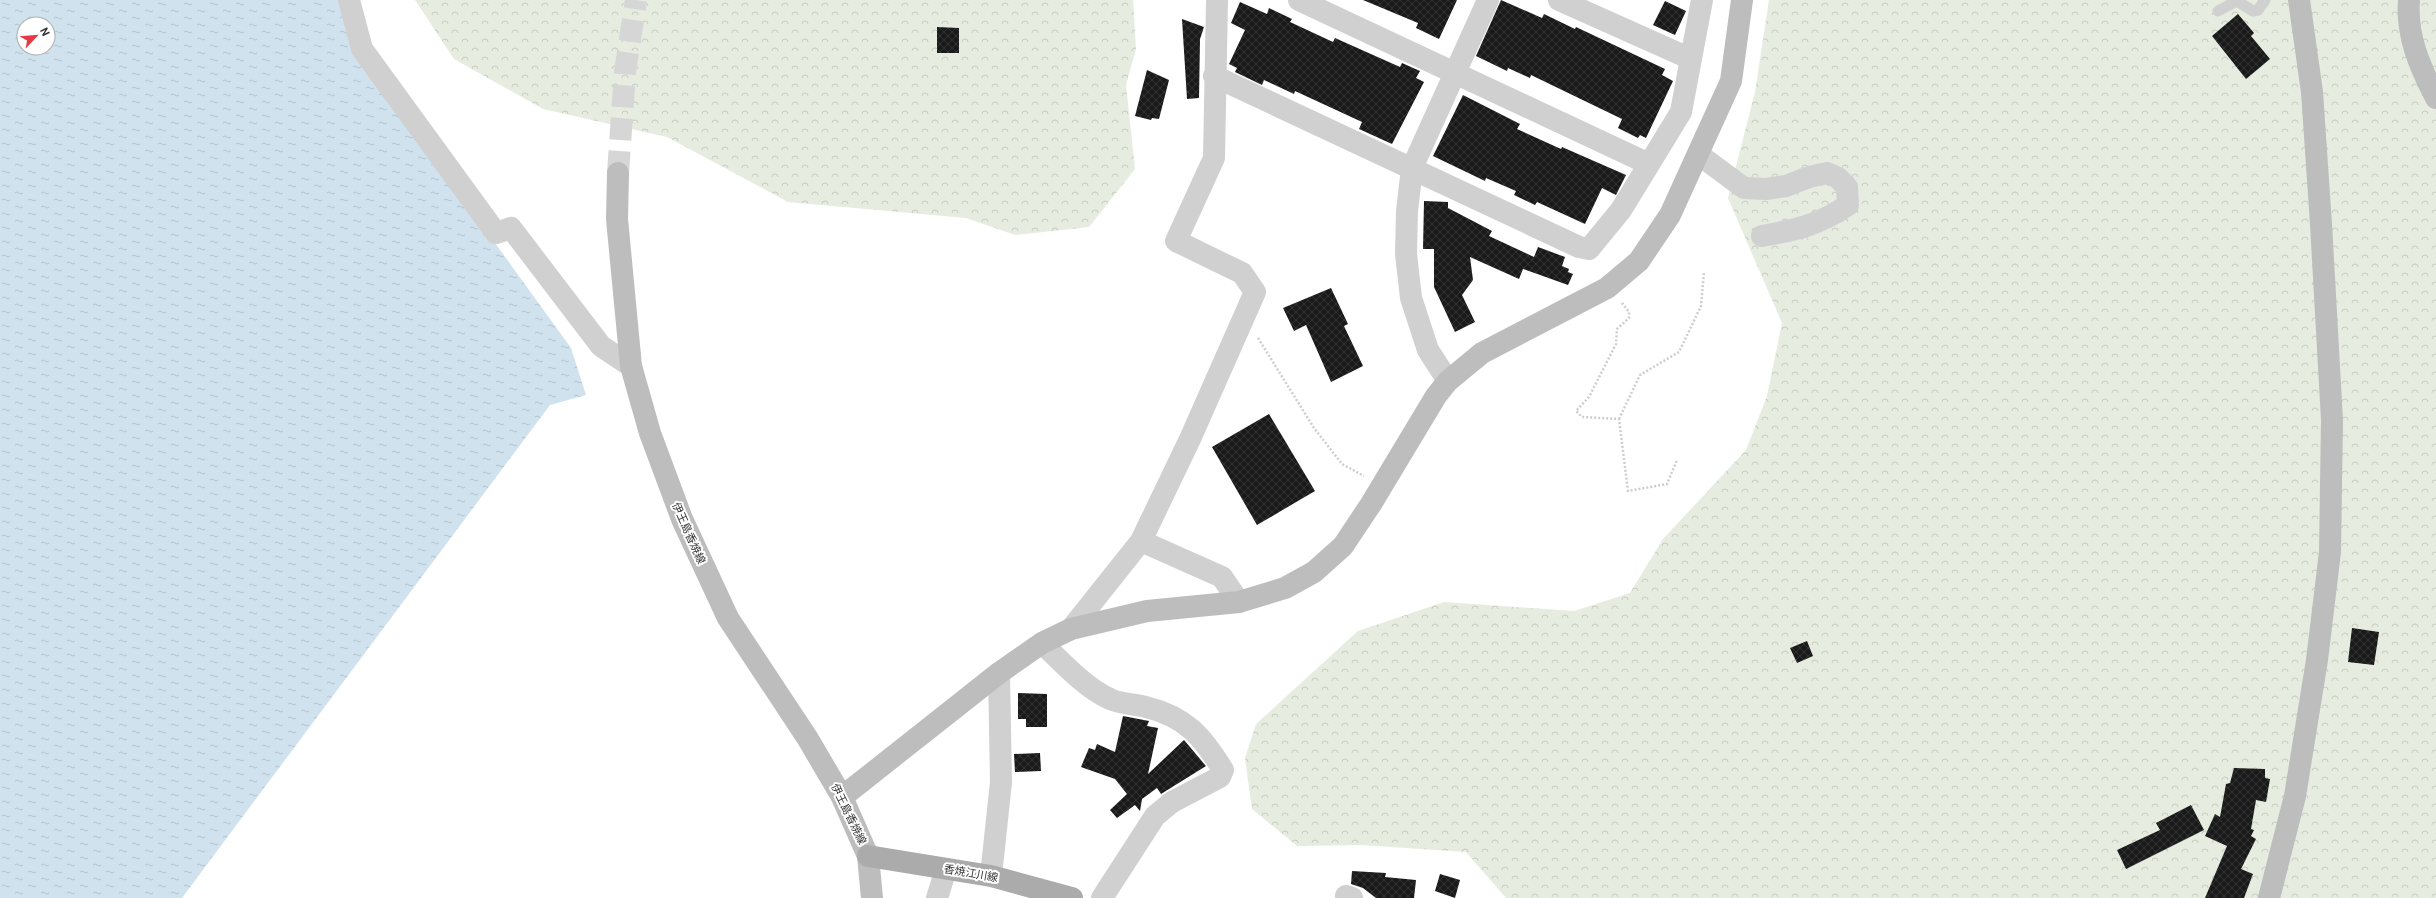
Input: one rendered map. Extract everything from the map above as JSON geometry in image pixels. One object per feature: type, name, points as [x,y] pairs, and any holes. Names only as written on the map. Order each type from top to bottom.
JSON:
[{"type":"main road","name":"香焼江川線","points":[[868,856],[991,876],[1072,898]]},
{"type":"street","points":[[349,0],[362,49],[496,233],[511,228],[601,346],[631,366]]},
{"type":"street","points":[[1072,629],[1141,541],[1190,439],[1255,292],[1242,273],[1176,241],[1214,158],[1214,76],[1217,0]]},
{"type":"street","points":[[1299,0],[1455,71],[1649,164]]},
{"type":"street","points":[[1448,381],[1428,350],[1411,298],[1406,254],[1407,211],[1412,168],[1488,0]]},
{"type":"street","points":[[1559,0],[1691,59]]},
{"type":"street","points":[[1214,76],[1579,247],[1589,249],[1621,210],[1681,112],[1702,0]]},
{"type":"street","points":[[842,797],[999,672],[1042,643],[1072,629],[1147,611],[1240,602],[1285,588],[1314,572],[1331,558],[1343,546],[1382,486],[1436,396],[1448,381],[1482,353],[1608,288],[1639,261],[1670,215],[1731,82],[1742,0]]},
{"type":"street","points":[[2409,0],[2412,39],[2417,59],[2436,98]]},
{"type":"street","points":[[2269,898],[2295,796],[2317,660],[2330,552],[2332,420],[2322,224],[2312,92],[2298,1]]},
{"type":"street","points":[[1698,154],[1744,188],[1766,189],[1786,186],[1809,177],[1827,173],[1838,178],[1847,187],[1848,205],[1828,219],[1790,232],[1762,236]]},
{"type":"street","name":"伊王島香焼線","points":[[618,173],[616,219],[631,366],[650,432],[682,519],[728,618],[808,739],[842,797],[868,856],[872,898]]},
{"type":"street","points":[[1141,541],[1222,577],[1240,602]]},
{"type":"street","points":[[1042,643],[1085,682],[1110,700],[1176,716],[1193,730],[1212,751],[1223,770],[1220,777],[1172,802],[1155,816],[1102,898]]},
{"type":"street","points":[[991,876],[1001,782],[999,672]]},
{"type":"street","points":[[937,898],[946,869]]},
{"type":"street","points":[[1346,898],[1346,896],[1352,898]]},
{"type":"lane","points":[[2218,11],[2237,1],[2252,11],[2258,10],[2265,0]]},
{"type":"path","points":[[1677,460],[1667,484],[1628,491],[1619,419],[1640,375],[1679,352],[1701,306],[1704,272]]},
{"type":"path","points":[[1608,288],[1629,312],[1629,318],[1617,329],[1616,344],[1589,397],[1576,411],[1582,417],[1619,419]]},
{"type":"path","points":[[1244,316],[1314,428],[1342,464],[1382,486]]},
{"type":"green space","points":[[415,0],[1133,0],[1136,49],[1126,85],[1135,169],[1089,227],[1015,235],[966,218],[788,202],[667,137],[543,109],[454,59]]},
{"type":"green space","points":[[1769,0],[2436,0],[2436,898],[1506,898],[1466,852],[1361,845],[1297,846],[1252,809],[1245,758],[1256,724],[1358,631],[1444,602],[1574,611],[1630,593],[1663,539],[1746,450],[1767,396],[1782,323],[1728,198],[1755,92]]},
{"type":"water","points":[[0,0],[345,0],[362,59],[571,348],[586,395],[550,405],[182,898],[0,898]]},
{"type":"building","points":[[1363,0],[1457,0],[1439,39],[1416,28],[1418,23]]},
{"type":"building","points":[[1501,0],[1542,18],[1544,14],[1575,29],[1576,27],[1665,69],[1662,75],[1673,81],[1646,138],[1640,135],[1638,138],[1618,128],[1622,119],[1531,75],[1530,78],[1508,68],[1507,71],[1476,56]]},
{"type":"building","points":[[1665,1],[1686,11],[1675,35],[1653,25]]},
{"type":"building","points":[[1240,2],[1267,14],[1269,8],[1292,19],[1290,22],[1333,42],[1335,38],[1400,67],[1402,63],[1420,71],[1416,78],[1424,82],[1392,144],[1359,129],[1362,122],[1295,91],[1294,94],[1264,80],[1262,85],[1235,72],[1237,68],[1229,64],[1245,30],[1231,23]]},
{"type":"building","points":[[2238,14],[2254,33],[2251,36],[2270,59],[2246,79],[2212,36]]},
{"type":"building","points":[[1182,19],[1204,27],[1200,39],[1199,98],[1187,99]]},
{"type":"building","points":[[937,27],[959,28],[959,53],[937,53]]},
{"type":"building","points":[[1147,70],[1169,80],[1159,119],[1152,118],[1151,120],[1135,116]]},
{"type":"building","points":[[1463,95],[1520,124],[1517,129],[1561,149],[1562,147],[1626,175],[1616,195],[1602,188],[1585,224],[1537,202],[1535,205],[1514,195],[1516,191],[1486,178],[1485,181],[1433,156]]},
{"type":"building","points":[[1424,201],[1448,202],[1448,208],[1492,231],[1489,236],[1534,257],[1538,247],[1565,257],[1562,266],[1569,269],[1568,272],[1573,274],[1568,285],[1523,269],[1519,279],[1470,257],[1473,280],[1462,295],[1475,322],[1455,332],[1434,287],[1434,249],[1423,249]]},
{"type":"building","points":[[1331,288],[1348,324],[1344,326],[1363,366],[1331,382],[1306,325],[1294,331],[1283,308]]},
{"type":"building","points":[[1269,414],[1315,491],[1257,525],[1212,447]]},
{"type":"building","points":[[2352,628],[2379,632],[2374,665],[2348,662]]},
{"type":"building","points":[[1807,641],[1813,656],[1797,663],[1790,648]]},
{"type":"building","points":[[1018,693],[1047,694],[1047,727],[1026,727],[1026,719],[1018,719]]},
{"type":"building","points":[[1123,716],[1149,721],[1147,726],[1158,728],[1148,774],[1184,740],[1206,766],[1161,794],[1157,788],[1142,799],[1140,811],[1135,805],[1117,818],[1110,810],[1127,794],[1115,779],[1081,767],[1089,748],[1095,750],[1097,744],[1115,752]]},
{"type":"building","points":[[1040,753],[1041,771],[1015,772],[1014,754]]},
{"type":"building","points":[[2234,768],[2265,769],[2265,778],[2270,779],[2266,802],[2256,800],[2251,829],[2254,830],[2251,836],[2256,839],[2241,869],[2253,874],[2244,898],[2205,898],[2227,846],[2205,836],[2215,814],[2220,817],[2226,784],[2230,783]]},
{"type":"building","points":[[2191,805],[2204,830],[2126,869],[2117,850],[2160,830],[2156,823]]},
{"type":"building","points":[[1352,871],[1386,873],[1385,877],[1416,880],[1414,898],[1376,898],[1363,888],[1351,884]]},
{"type":"building","points":[[1440,874],[1460,880],[1455,898],[1435,891]]},
{"type":"tunnel","points":[[618,173],[625,72],[636,0]]}]
